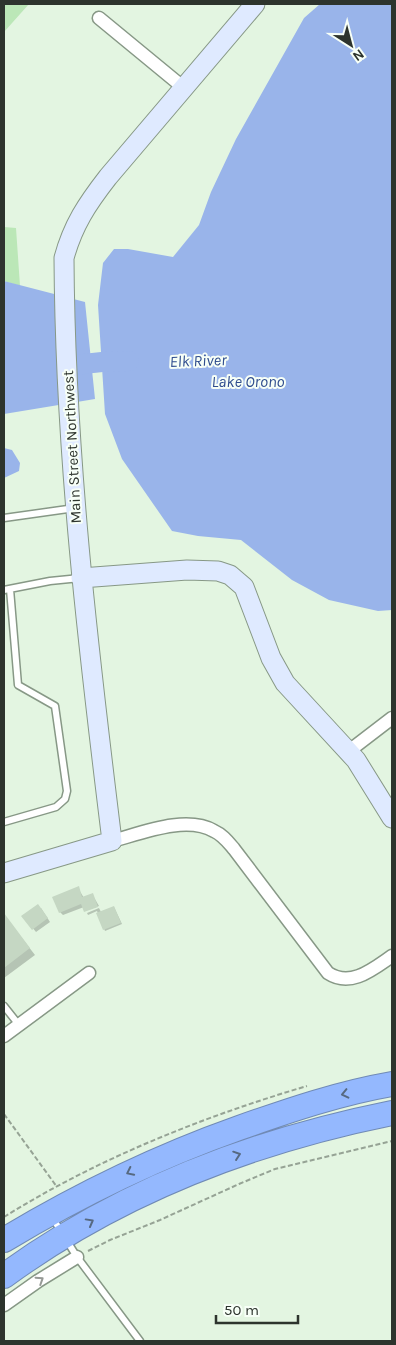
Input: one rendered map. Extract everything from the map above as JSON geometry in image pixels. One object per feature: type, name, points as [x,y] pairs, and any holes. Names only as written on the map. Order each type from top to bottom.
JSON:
[{"type":"highway","points":[[4,1240],[91,1190],[145,1164],[209,1138],[336,1096],[392,1084]]},
{"type":"highway","points":[[4,1276],[64,1237],[133,1199],[206,1166],[300,1134],[392,1113]]},
{"type":"street","name":"Main Street Northwest","points":[[112,840],[81,578],[70,424],[64,258],[78,219],[108,177],[255,4]]},
{"type":"street","points":[[99,18],[184,88]]},
{"type":"street","points":[[81,578],[187,570],[218,572],[230,575],[244,587],[271,658],[286,683],[349,751],[392,818]]},
{"type":"street","points":[[349,751],[392,718]]},
{"type":"street","points":[[4,873],[112,840],[179,825],[192,824],[209,828],[224,838],[328,973],[334,978],[357,978],[392,956]]},
{"type":"street","points":[[4,1036],[89,973]]},
{"type":"street","points":[[4,1305],[77,1257]]},
{"type":"lane","points":[[4,518],[76,508]]},
{"type":"lane","points":[[4,822],[56,807],[65,799],[67,791],[54,706],[18,685],[7,590],[50,581],[81,578]]},
{"type":"lane","points":[[4,1006],[19,1025]]},
{"type":"lane","points":[[50,1214],[77,1257],[140,1341]]},
{"type":"path","points":[[4,1114],[57,1187]]},
{"type":"path","points":[[77,1257],[110,1240],[154,1223],[275,1169],[392,1141]]},
{"type":"green space","points":[[4,4],[29,4],[4,32]]},
{"type":"green space","points":[[4,227],[16,228],[20,286],[4,281]]},
{"type":"water","name":"Lake Orono","points":[[320,4],[392,4],[392,610],[378,611],[329,600],[292,580],[241,540],[198,536],[172,531],[122,459],[105,414],[98,305],[103,263],[114,249],[128,249],[173,257],[199,225],[211,192],[236,139],[304,18]]},
{"type":"water","points":[[4,281],[85,302],[95,399],[4,414]]},
{"type":"water","points":[[4,448],[12,450],[20,463],[19,471],[4,478]]},
{"type":"building","points":[[79,886],[82,897],[93,893],[98,907],[84,912],[81,904],[59,913],[52,897]]},
{"type":"building","points":[[38,904],[48,918],[32,930],[21,916]]},
{"type":"building","points":[[114,906],[121,923],[103,930],[96,913]]},
{"type":"building","points":[[4,913],[30,948],[4,968]]},
{"type":"waterway","name":"Elk River","points":[[65,366],[129,361]]}]
